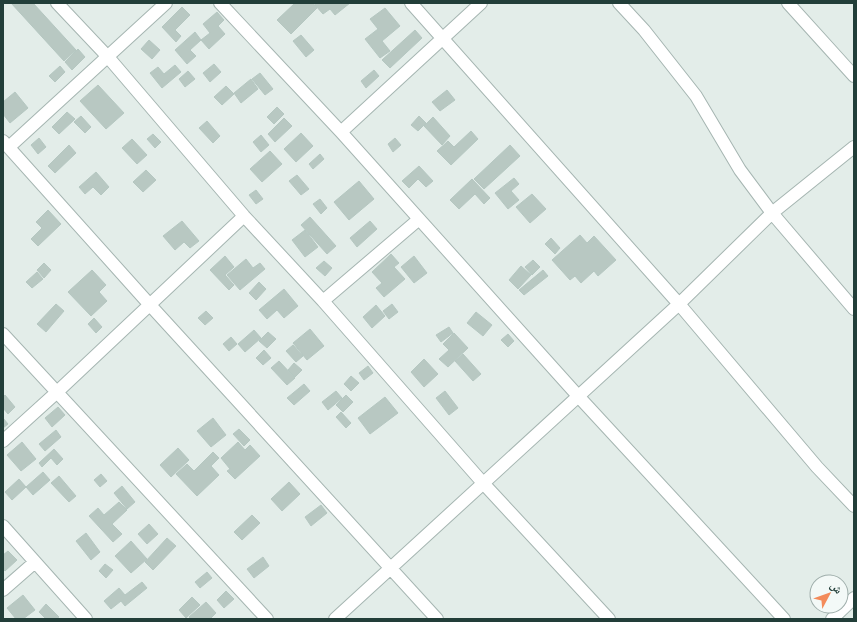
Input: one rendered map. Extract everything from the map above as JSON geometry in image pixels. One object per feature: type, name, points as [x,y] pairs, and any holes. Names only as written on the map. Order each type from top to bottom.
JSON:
[{"type":"street","points":[[57,3],[108,57],[244,216],[323,301],[482,483],[609,619]]},
{"type":"street","points":[[166,3],[108,57],[6,144],[150,305],[437,619]]},
{"type":"street","points":[[220,3],[341,132],[418,220],[579,397],[784,619]]},
{"type":"street","points":[[411,3],[679,304],[817,467],[854,506]]},
{"type":"street","points":[[341,132],[480,3]]},
{"type":"street","points":[[619,3],[644,30],[696,96],[740,170],[772,213],[854,309]]},
{"type":"street","points":[[788,3],[854,76]]},
{"type":"street","points":[[335,619],[482,483],[579,397],[679,304],[772,213],[854,147]]},
{"type":"street","points":[[3,441],[244,216]]},
{"type":"street","points":[[323,301],[418,220]]},
{"type":"street","points":[[3,334],[56,393],[267,619]]},
{"type":"street","points":[[3,526],[86,619]]},
{"type":"street","points":[[3,590],[35,562]]},
{"type":"street","points":[[832,619],[854,598]]},
{"type":"building","points":[[11,3],[33,3],[76,50],[64,61]]},
{"type":"building","points":[[295,3],[313,3],[317,8],[291,34],[277,20]]},
{"type":"building","points":[[317,3],[350,3],[335,15],[330,9],[323,14],[315,5]]},
{"type":"building","points":[[182,7],[190,15],[175,30],[181,36],[176,42],[162,27]]},
{"type":"building","points":[[385,8],[400,26],[382,41],[390,51],[380,58],[365,39],[378,29],[370,19]]},
{"type":"building","points":[[217,12],[224,20],[218,26],[225,34],[209,49],[201,40],[210,33],[203,24]]},
{"type":"building","points":[[415,30],[422,38],[390,68],[382,60]]},
{"type":"building","points":[[195,32],[201,40],[190,50],[196,56],[187,64],[175,50]]},
{"type":"building","points":[[301,35],[314,50],[306,57],[293,41]]},
{"type":"building","points":[[149,40],[160,50],[152,59],[141,49]]},
{"type":"building","points":[[78,49],[85,57],[72,70],[65,62]]},
{"type":"building","points":[[214,64],[221,72],[210,82],[203,73]]},
{"type":"building","points":[[175,65],[181,72],[162,88],[150,73],[158,67],[164,74]]},
{"type":"building","points":[[60,66],[65,72],[55,82],[49,76]]},
{"type":"building","points":[[374,70],[379,76],[366,88],[361,81]]},
{"type":"building","points":[[188,71],[195,79],[185,87],[179,79]]},
{"type":"building","points":[[260,73],[273,89],[265,95],[252,79]]},
{"type":"building","points":[[251,79],[258,89],[241,103],[234,93]]},
{"type":"building","points":[[98,85],[124,113],[106,129],[80,101]]},
{"type":"building","points":[[226,86],[234,94],[222,105],[214,97]]},
{"type":"building","points":[[447,90],[455,100],[440,111],[432,102]]},
{"type":"building","points":[[15,92],[28,108],[10,123],[3,114],[3,102]]},
{"type":"building","points":[[277,107],[284,114],[274,124],[267,117]]},
{"type":"building","points":[[67,112],[75,119],[59,134],[52,127]]},
{"type":"building","points":[[81,116],[91,127],[85,133],[74,122]]},
{"type":"building","points":[[419,116],[426,123],[418,131],[411,125]]},
{"type":"building","points":[[433,117],[450,136],[442,145],[424,126]]},
{"type":"building","points":[[284,118],[292,126],[275,142],[268,134]]},
{"type":"building","points":[[207,121],[220,136],[213,143],[199,128]]},
{"type":"building","points":[[471,131],[478,139],[451,165],[437,151],[448,141],[454,147]]},
{"type":"building","points":[[301,133],[313,146],[296,162],[284,149]]},
{"type":"building","points":[[153,134],[161,142],[155,148],[147,139]]},
{"type":"building","points":[[261,135],[269,145],[261,152],[253,142]]},
{"type":"building","points":[[39,138],[46,147],[38,154],[31,145]]},
{"type":"building","points":[[395,138],[401,145],[393,152],[388,144]]},
{"type":"building","points":[[132,139],[147,155],[137,164],[122,148]]},
{"type":"building","points":[[69,145],[76,153],[55,173],[48,166]]},
{"type":"building","points":[[510,145],[520,156],[484,189],[474,179]]},
{"type":"building","points":[[270,151],[282,164],[262,182],[250,169]]},
{"type":"building","points":[[320,154],[324,159],[313,169],[309,164]]},
{"type":"building","points":[[419,166],[433,181],[426,187],[418,179],[409,188],[402,181]]},
{"type":"building","points":[[146,170],[156,180],[143,192],[133,182]]},
{"type":"building","points":[[96,172],[109,187],[101,195],[93,187],[85,194],[79,187]]},
{"type":"building","points":[[297,175],[309,189],[301,195],[289,181]]},
{"type":"building","points":[[514,178],[519,184],[511,191],[519,200],[508,209],[495,193]]},
{"type":"building","points":[[472,179],[490,198],[484,204],[475,194],[459,209],[450,200]]},
{"type":"building","points":[[359,181],[374,199],[349,220],[334,202]]},
{"type":"building","points":[[256,190],[263,199],[256,204],[249,195]]},
{"type":"building","points":[[532,194],[546,209],[530,223],[516,207]]},
{"type":"building","points":[[320,199],[327,208],[321,214],[313,204]]},
{"type":"building","points":[[48,210],[61,224],[38,246],[31,239],[42,228],[36,222]]},
{"type":"building","points":[[310,217],[336,246],[327,254],[301,225]]},
{"type":"building","points":[[182,221],[199,241],[190,248],[184,242],[175,250],[163,236]]},
{"type":"building","points":[[370,221],[377,229],[357,247],[350,238]]},
{"type":"building","points":[[305,230],[318,247],[305,257],[292,240]]},
{"type":"building","points":[[580,235],[587,243],[594,236],[616,260],[598,276],[594,271],[581,283],[575,276],[570,280],[552,260]]},
{"type":"building","points":[[551,238],[560,248],[555,254],[545,244]]},
{"type":"building","points":[[391,254],[399,263],[394,267],[405,279],[384,297],[376,288],[382,283],[372,272]]},
{"type":"building","points":[[225,256],[234,267],[225,275],[234,285],[229,290],[210,270]]},
{"type":"building","points":[[414,256],[427,273],[414,283],[401,267]]},
{"type":"building","points":[[246,259],[253,268],[260,263],[265,269],[240,290],[227,275]]},
{"type":"building","points":[[533,260],[540,267],[532,275],[525,267]]},
{"type":"building","points":[[324,261],[332,268],[325,276],[316,268]]},
{"type":"building","points":[[44,263],[51,270],[44,278],[37,270]]},
{"type":"building","points":[[521,266],[531,275],[518,289],[509,280]]},
{"type":"building","points":[[92,270],[106,285],[99,292],[107,301],[91,316],[68,292]]},
{"type":"building","points":[[543,270],[548,276],[524,295],[519,290]]},
{"type":"building","points":[[37,272],[43,279],[32,288],[26,282]]},
{"type":"building","points":[[259,282],[266,289],[256,300],[249,293]]},
{"type":"building","points":[[284,289],[298,306],[284,318],[277,310],[267,319],[259,310]]},
{"type":"building","points":[[56,304],[64,311],[46,332],[37,324]]},
{"type":"building","points":[[392,304],[398,312],[389,319],[383,311]]},
{"type":"building","points":[[376,305],[385,316],[372,328],[363,317]]},
{"type":"building","points":[[206,311],[213,318],[205,325],[198,318]]},
{"type":"building","points":[[476,312],[492,325],[483,336],[467,323]]},
{"type":"building","points":[[94,318],[102,327],[96,333],[88,324]]},
{"type":"building","points":[[449,327],[453,333],[441,342],[436,335]]},
{"type":"building","points":[[310,329],[324,346],[307,360],[293,343]]},
{"type":"building","points":[[254,330],[261,338],[245,352],[238,344]]},
{"type":"building","points":[[268,332],[276,339],[267,348],[259,341]]},
{"type":"building","points":[[454,333],[468,348],[448,367],[439,359],[449,350],[443,344]]},
{"type":"building","points":[[508,334],[514,341],[508,347],[501,340]]},
{"type":"building","points":[[231,337],[237,344],[229,351],[223,344]]},
{"type":"building","points":[[293,345],[303,356],[296,362],[286,351]]},
{"type":"building","points":[[264,350],[271,358],[263,365],[256,358]]},
{"type":"building","points":[[463,354],[481,374],[473,381],[455,361]]},
{"type":"building","points":[[424,359],[438,374],[424,387],[411,372]]},
{"type":"building","points":[[279,361],[295,378],[287,385],[271,368]]},
{"type":"building","points":[[294,363],[302,370],[295,377],[288,370]]},
{"type":"building","points":[[368,366],[373,373],[364,380],[359,373]]},
{"type":"building","points":[[351,376],[359,383],[351,391],[344,384]]},
{"type":"building","points":[[304,384],[310,391],[294,405],[287,398]]},
{"type":"building","points":[[336,391],[342,398],[328,410],[322,402]]},
{"type":"building","points":[[445,391],[458,408],[449,415],[436,398]]},
{"type":"building","points":[[5,395],[15,407],[8,414],[3,408],[3,397]]},
{"type":"building","points":[[346,395],[353,402],[343,412],[336,405]]},
{"type":"building","points":[[385,397],[398,413],[370,434],[358,418]]},
{"type":"building","points":[[58,407],[65,415],[52,427],[45,418]]},
{"type":"building","points":[[341,412],[351,423],[346,428],[336,417]]},
{"type":"building","points":[[3,418],[8,424],[3,428]]},
{"type":"building","points":[[213,418],[226,435],[211,447],[197,431]]},
{"type":"building","points":[[239,429],[250,440],[244,446],[233,434]]},
{"type":"building","points":[[56,430],[61,437],[45,451],[39,444]]},
{"type":"building","points":[[22,442],[36,459],[21,471],[7,455]]},
{"type":"building","points":[[238,442],[245,450],[250,445],[260,456],[235,479],[227,471],[230,469],[221,458]]},
{"type":"building","points":[[178,448],[189,460],[171,477],[160,465]]},
{"type":"building","points":[[54,449],[63,459],[57,465],[51,458],[42,467],[39,463]]},
{"type":"building","points":[[213,452],[219,458],[211,466],[219,475],[197,496],[176,474],[187,464],[194,471]]},
{"type":"building","points":[[43,472],[50,480],[33,495],[26,487]]},
{"type":"building","points":[[101,474],[107,481],[100,487],[94,480]]},
{"type":"building","points":[[59,476],[76,496],[69,502],[51,483]]},
{"type":"building","points":[[19,479],[26,487],[12,500],[5,492]]},
{"type":"building","points":[[289,482],[300,494],[282,511],[271,499]]},
{"type":"building","points":[[122,486],[135,502],[127,509],[114,493]]},
{"type":"building","points":[[119,502],[127,510],[112,524],[122,534],[113,542],[89,516],[98,508],[104,515]]},
{"type":"building","points":[[321,505],[327,513],[311,526],[305,517]]},
{"type":"building","points":[[252,515],[260,523],[242,540],[234,532]]},
{"type":"building","points":[[149,524],[158,534],[147,544],[138,534]]},
{"type":"building","points":[[86,533],[100,552],[91,560],[76,541]]},
{"type":"building","points":[[167,538],[176,546],[153,570],[145,562]]},
{"type":"building","points":[[131,541],[147,559],[131,573],[115,556]]},
{"type":"building","points":[[8,551],[17,560],[5,571],[3,569],[3,555]]},
{"type":"building","points":[[263,557],[269,566],[254,578],[247,569]]},
{"type":"building","points":[[105,564],[113,570],[106,578],[99,571]]},
{"type":"building","points":[[207,572],[212,578],[200,588],[195,582]]},
{"type":"building","points":[[142,582],[147,588],[125,606],[121,601],[111,609],[104,601],[119,588],[125,595]]},
{"type":"building","points":[[226,591],[234,599],[224,608],[217,600]]},
{"type":"building","points":[[23,595],[35,610],[23,619],[16,619],[7,608]]},
{"type":"building","points":[[192,597],[200,605],[186,618],[179,610]]},
{"type":"building","points":[[206,602],[216,613],[210,619],[191,619],[189,617]]},
{"type":"building","points":[[46,604],[59,617],[56,619],[46,619],[39,612]]}]
